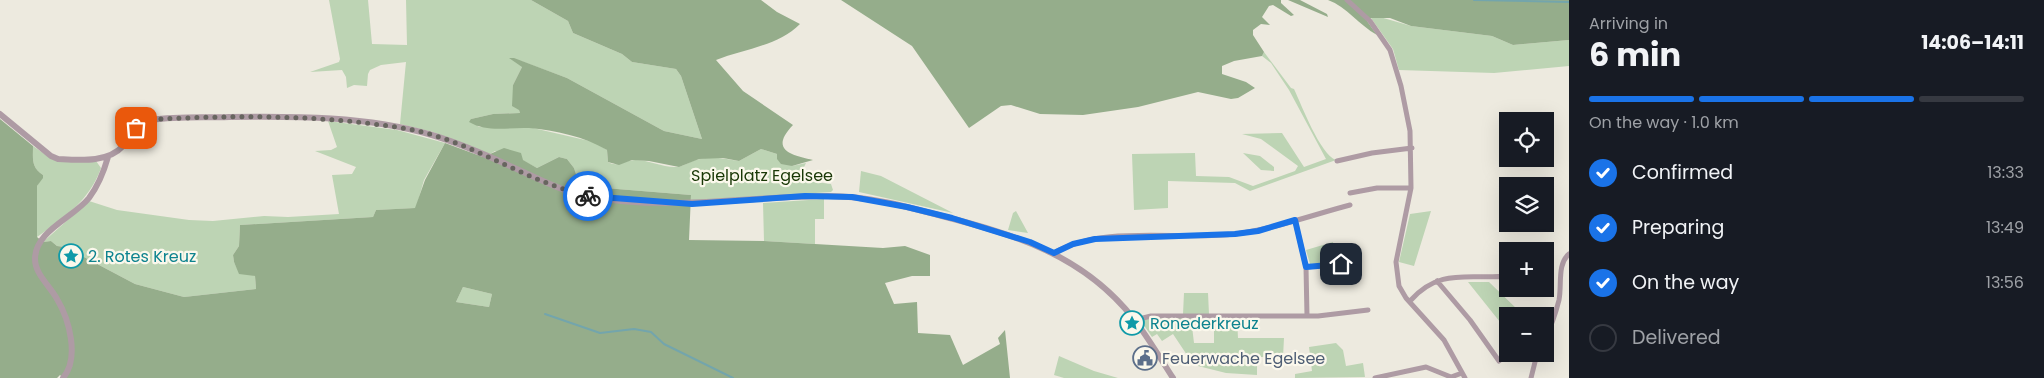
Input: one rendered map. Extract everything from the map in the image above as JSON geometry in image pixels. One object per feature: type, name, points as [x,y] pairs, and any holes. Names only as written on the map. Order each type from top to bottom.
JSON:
[{"type":"street","points":[[1347,0],[1370,21],[1390,50],[1401,86],[1412,148],[1411,188],[1396,262],[1396,276],[1399,286],[1444,340],[1463,375],[1451,377],[1426,367],[1375,378]]},
{"type":"street","points":[[0,114],[51,156],[58,159],[108,157],[122,148],[136,128],[152,120],[320,117],[398,127],[432,135],[496,159],[557,187],[588,196],[692,204],[805,196],[852,197],[907,207],[1030,242],[1054,253],[1103,288],[1135,320],[1173,378]]},
{"type":"street","points":[[1337,161],[1412,148]]},
{"type":"street","points":[[63,378],[70,367],[72,357],[69,331],[57,298],[39,272],[35,261],[36,250],[46,235],[89,198],[108,157]]},
{"type":"street","points":[[1350,193],[1377,188],[1411,188]]},
{"type":"street","points":[[1054,253],[1073,244],[1095,239],[1235,234],[1258,231],[1350,205]]},
{"type":"street","points":[[1295,220],[1306,267],[1307,316]]},
{"type":"street","points":[[1554,314],[1559,301],[1563,259],[1569,254]]},
{"type":"street","points":[[1306,267],[1356,263]]},
{"type":"street","points":[[1410,301],[1415,295],[1437,281],[1452,276],[1499,276]]},
{"type":"street","points":[[1437,281],[1470,320],[1499,361]]},
{"type":"street","points":[[1135,320],[1151,316],[1307,316],[1368,310]]},
{"type":"street","points":[[1531,378],[1535,362]]},
{"type":"green space","name":"Spielplatz Egelsee","points":[[329,0],[368,0],[372,44],[407,45],[406,0],[531,0],[568,21],[573,33],[622,54],[632,62],[676,69],[681,76],[702,139],[664,131],[567,78],[521,61],[522,67],[513,85],[520,113],[493,114],[471,119],[479,127],[533,128],[594,142],[607,150],[608,162],[612,164],[635,160],[677,167],[705,158],[739,161],[761,149],[777,154],[792,166],[806,163],[802,171],[808,181],[831,184],[833,190],[831,192],[691,201],[691,195],[580,186],[574,168],[567,159],[559,157],[537,168],[522,160],[495,151],[490,154],[433,132],[400,124],[406,62],[381,65],[370,70],[367,86],[354,85],[347,88],[346,77],[342,70],[310,72],[339,62],[340,59]]},
{"type":"green space","points":[[531,0],[761,0],[777,12],[800,24],[782,37],[771,42],[716,60],[743,91],[793,125],[783,140],[783,146],[786,150],[797,156],[813,160],[792,166],[781,164],[777,159],[777,154],[761,149],[739,161],[723,158],[699,159],[679,167],[649,161],[632,160],[619,165],[608,162],[607,150],[589,141],[570,135],[529,128],[491,128],[469,122],[471,119],[493,114],[520,113],[519,110],[512,106],[513,85],[522,67],[509,58],[514,58],[567,78],[664,131],[702,139],[681,76],[676,69],[632,62],[622,54],[573,33],[568,21]]},
{"type":"green space","points":[[841,0],[1281,0],[1281,3],[1294,15],[1291,16],[1273,5],[1269,6],[1262,17],[1270,25],[1261,24],[1253,30],[1253,35],[1264,52],[1262,56],[1234,61],[1222,66],[1222,74],[1246,82],[1255,88],[1238,98],[1231,99],[1198,92],[1138,107],[1083,115],[1040,114],[1011,105],[1001,106],[969,128],[912,46]]},
{"type":"green space","points":[[1288,0],[1300,0],[1327,14],[1328,17]]},
{"type":"green space","points":[[1328,0],[1569,0],[1569,40],[1513,45],[1492,36],[1411,26],[1390,18],[1371,18],[1367,21],[1377,35],[1341,7]]},
{"type":"green space","points":[[1380,17],[1411,26],[1492,36],[1513,45],[1569,40],[1569,66],[1494,73],[1399,70],[1393,49],[1371,18]]},
{"type":"green space","points":[[1264,52],[1291,88],[1294,89],[1318,139],[1330,156],[1336,160],[1250,191],[1235,183],[1168,181],[1168,208],[1134,210],[1132,154],[1195,153],[1196,176],[1229,177],[1253,186],[1295,171],[1298,166],[1261,139],[1242,134],[1282,133],[1304,167],[1326,159],[1289,90],[1271,63],[1262,56]]},
{"type":"green space","points":[[0,119],[33,146],[33,159],[36,169],[43,175],[37,186],[37,237],[43,242],[51,241],[57,246],[65,247],[135,284],[184,297],[256,289],[255,276],[239,274],[234,262],[233,255],[239,246],[240,225],[373,217],[376,210],[415,208],[425,180],[445,143],[483,157],[504,148],[521,153],[523,160],[537,168],[559,157],[567,159],[574,168],[580,186],[691,195],[689,240],[764,241],[883,248],[905,246],[930,255],[930,276],[912,276],[885,283],[894,304],[917,302],[918,333],[950,335],[963,365],[1000,344],[998,338],[1005,330],[1010,378],[63,378],[60,375],[57,378],[0,378]],"holes":[[[463,287],[492,294],[489,307],[456,302]]]},
{"type":"green space","points":[[328,121],[397,130],[445,143],[424,180],[416,208],[376,210],[373,217],[240,225],[239,246],[233,255],[234,262],[237,268],[255,276],[256,289],[184,297],[135,284],[65,247],[57,246],[51,241],[43,242],[89,201],[117,210],[189,220],[213,221],[264,216],[288,217],[339,214],[332,175],[352,174],[356,167],[315,151],[331,150],[337,147]]},
{"type":"green space","points":[[33,146],[49,157],[96,161],[101,168],[90,190],[83,199],[57,223],[37,237],[37,186],[43,175],[36,169],[33,159]]},
{"type":"green space","points":[[1243,153],[1260,156],[1274,167],[1274,171],[1261,170]]},
{"type":"green space","points":[[861,171],[881,176],[953,213],[859,192]]},
{"type":"green space","points":[[824,199],[824,219],[815,219],[815,244],[764,241],[763,203]]},
{"type":"green space","points":[[1016,211],[1028,233],[1008,230],[1013,213]]},
{"type":"green space","points":[[1431,211],[1414,266],[1399,262],[1410,214]]},
{"type":"green space","points":[[1333,242],[1335,262],[1310,264],[1306,250]]},
{"type":"green space","points":[[1355,265],[1357,282],[1334,285],[1332,267]]},
{"type":"green space","points":[[1468,282],[1489,282],[1499,292],[1499,297],[1505,297],[1515,307],[1499,307],[1499,321]]},
{"type":"green space","points":[[463,287],[492,294],[489,307],[456,302]]},
{"type":"green space","points":[[1184,293],[1208,293],[1209,314],[1183,314]]},
{"type":"green space","points":[[1145,318],[1191,318],[1194,343],[1214,343],[1214,319],[1237,319],[1238,338],[1284,338],[1283,357],[1257,357],[1257,375],[1226,373],[1190,364],[1189,358],[1173,334],[1162,341],[1157,334],[1152,337],[1143,324]]},
{"type":"green space","points":[[1336,343],[1343,350],[1346,366],[1363,363],[1365,377],[1295,378],[1295,374],[1312,371],[1309,347]]},
{"type":"green space","points":[[1059,356],[1094,371],[1118,378],[1064,378],[1054,375]]},
{"type":"waterway","points":[[1474,0],[1569,2]]},
{"type":"waterway","points":[[545,314],[600,333],[634,329],[651,332],[664,344],[733,378]]},
{"type":"way so far","points":[[136,128],[143,123],[160,119],[275,116],[320,117],[398,127],[432,135],[463,146],[550,184],[588,196]]},
{"type":"place","name":"2. Rotes Kreuz","points":[[71,256]]},
{"type":"place","name":"Ronederkreuz","points":[[1132,323]]},
{"type":"place","name":"Feuerwache Egelsee","points":[[1145,358]]},
{"type":"route","points":[[588,196],[692,204],[805,196],[871,199],[952,218],[1030,242],[1054,253],[1073,244],[1095,239],[1235,234],[1258,231],[1295,220],[1306,267],[1341,264]]}]
